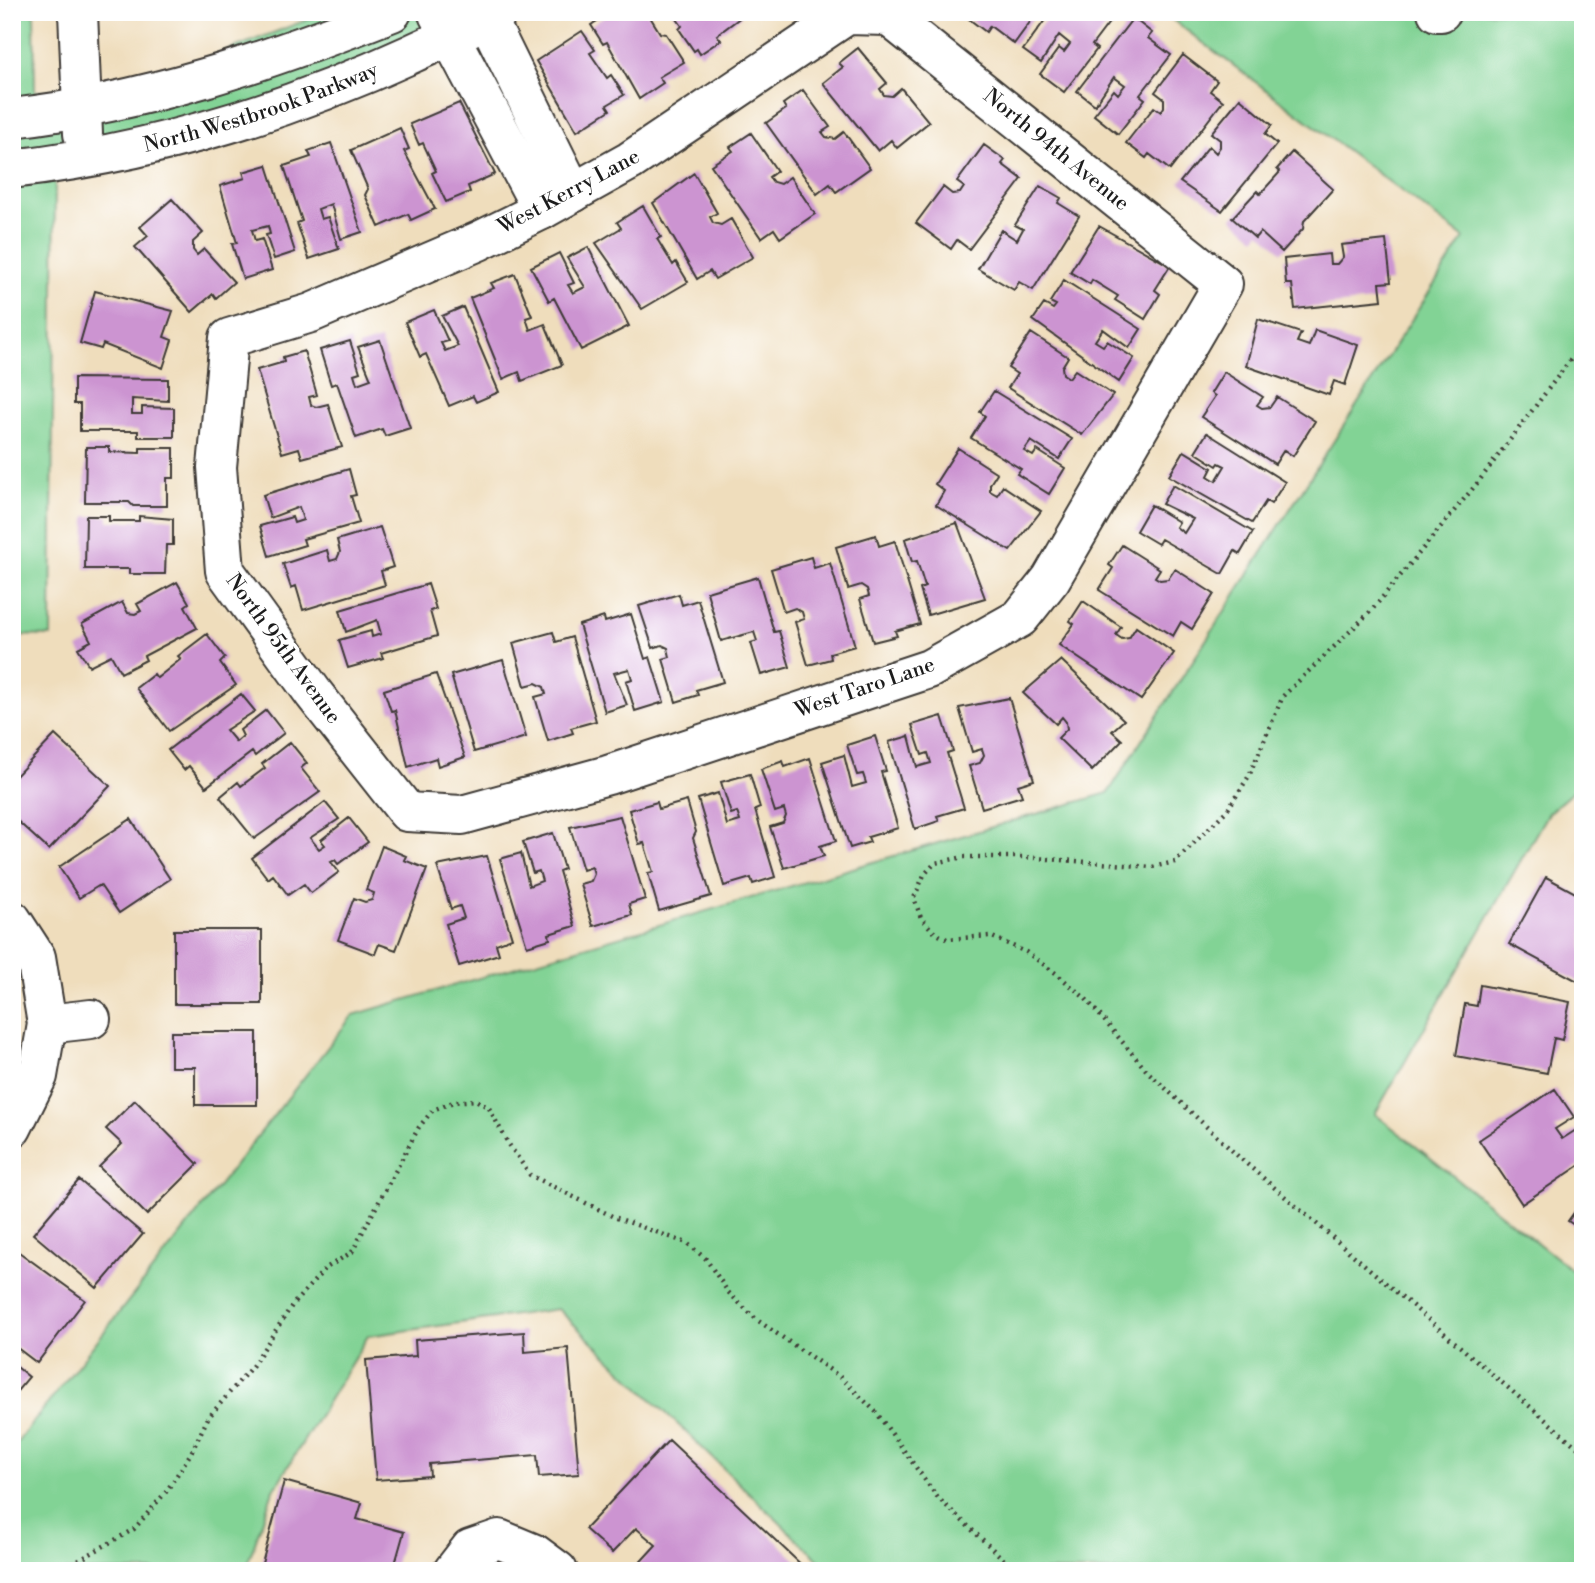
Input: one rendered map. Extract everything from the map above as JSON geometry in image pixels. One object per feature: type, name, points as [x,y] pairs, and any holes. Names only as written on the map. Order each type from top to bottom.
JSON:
[{"type":"street","points":[[78,12],[80,110],[86,161]]},
{"type":"street","name":"North Westbrook Parkway","points":[[12,118],[80,110],[194,82],[267,60],[392,12]]},
{"type":"street","points":[[490,14],[557,201]]},
{"type":"street","name":"North Westbrook Parkway","points":[[12,169],[86,161],[283,107],[362,77],[444,24],[490,14]]},
{"type":"street","name":"West Kerry Lane","points":[[229,338],[311,313],[479,241],[630,161],[723,101],[802,43],[846,15],[888,16]]},
{"type":"street","name":"North 94th Avenue","points":[[888,16],[1223,284]]},
{"type":"street","points":[[444,24],[557,201]]},
{"type":"street","name":"West Taro Lane","points":[[407,812],[462,815],[608,775],[929,669],[1020,618],[1051,579],[1223,284]]},
{"type":"street","name":"North 95th Avenue","points":[[229,338],[216,467],[225,571],[314,694],[407,812]]},
{"type":"street","points":[[12,920],[36,957],[47,1024],[38,1076],[12,1128]]},
{"type":"street","points":[[47,1024],[92,1019]]},
{"type":"street","points":[[453,1571],[470,1549],[499,1539],[535,1555],[558,1571]]},
{"type":"path","points":[[1583,343],[1479,481],[1371,611],[1283,696],[1248,776],[1228,809],[1174,862],[1152,867],[1049,859],[964,857],[935,863],[924,875],[914,898],[920,918],[935,933],[947,939],[990,936],[1027,952],[1057,974],[1086,999],[1147,1071],[1241,1159],[1583,1452]]},
{"type":"path","points":[[60,1571],[134,1529],[142,1520],[166,1492],[191,1453],[208,1418],[253,1365],[293,1304],[326,1268],[352,1252],[419,1127],[433,1110],[453,1102],[476,1100],[489,1108],[530,1175],[614,1217],[687,1243],[697,1251],[757,1321],[839,1376],[876,1412],[938,1497],[1016,1571]]},
{"type":"green space","points":[[12,12],[34,12],[35,92],[162,76],[327,12],[525,12],[341,103],[55,180],[51,636],[12,635]]},
{"type":"green space","points":[[1162,12],[1583,12],[1583,783],[1548,813],[1375,1114],[1583,1279],[1583,1571],[830,1571],[558,1309],[368,1336],[273,1491],[245,1571],[12,1571],[12,1449],[353,1015],[1108,793],[1464,238]]},
{"type":"building","points":[[611,12],[647,12],[660,33],[666,34],[684,62],[659,77],[663,83],[639,99],[607,42],[603,44],[591,25]]},
{"type":"building","points":[[672,12],[738,12],[741,17],[717,35],[721,40],[700,54],[697,49],[694,51],[679,29],[682,26]]},
{"type":"building","points":[[967,12],[1033,12],[1033,18],[1014,44],[990,26],[986,32],[965,16]]},
{"type":"building","points":[[1051,12],[1117,12],[1092,45],[1097,49],[1064,92],[1040,74],[1059,48],[1064,52],[1070,44],[1059,35],[1041,63],[1023,50]]},
{"type":"building","points":[[1133,18],[1152,33],[1148,38],[1171,55],[1140,95],[1145,99],[1118,134],[1094,115],[1114,90],[1118,94],[1125,85],[1114,77],[1095,105],[1077,91]]},
{"type":"building","points":[[582,31],[595,50],[590,53],[607,78],[611,75],[624,95],[607,105],[610,110],[577,131],[536,61]]},
{"type":"building","points":[[858,48],[887,83],[880,89],[884,95],[892,96],[901,88],[929,122],[897,148],[891,140],[878,151],[823,83],[843,67],[839,63]]},
{"type":"building","points":[[1183,55],[1217,81],[1210,91],[1223,101],[1170,170],[1149,154],[1146,158],[1126,143],[1154,107],[1161,112],[1164,99],[1155,92]]},
{"type":"building","points":[[803,90],[830,127],[822,132],[826,137],[835,139],[844,132],[870,168],[836,192],[830,184],[817,194],[766,123],[786,109],[783,104]]},
{"type":"building","points":[[1240,98],[1272,125],[1265,134],[1277,144],[1222,211],[1180,182],[1209,146],[1216,153],[1220,140],[1211,133]]},
{"type":"building","points":[[459,103],[495,174],[468,186],[470,192],[446,202],[432,173],[436,171],[423,143],[419,145],[410,124]]},
{"type":"building","points":[[400,128],[409,149],[404,151],[435,209],[411,220],[408,214],[379,227],[365,195],[368,189],[351,150]]},
{"type":"building","points":[[751,133],[777,171],[769,177],[780,184],[790,177],[815,214],[780,238],[774,229],[761,238],[711,165],[733,151],[730,147]]},
{"type":"building","points":[[331,143],[362,232],[341,239],[331,204],[318,209],[321,219],[328,217],[339,249],[309,259],[297,223],[302,221],[284,166],[311,157],[308,151]]},
{"type":"building","points":[[984,145],[1005,160],[1002,164],[1022,179],[969,249],[957,240],[951,249],[916,223],[943,187],[952,194],[960,193],[964,187],[957,182]]},
{"type":"building","points":[[1292,152],[1333,189],[1304,221],[1303,229],[1282,252],[1260,232],[1255,238],[1232,218],[1257,191],[1260,194],[1280,172],[1277,169]]},
{"type":"building","points":[[267,165],[295,252],[274,259],[266,235],[270,234],[268,226],[252,230],[255,241],[262,239],[272,270],[243,279],[232,244],[237,243],[220,186],[245,178],[243,172]]},
{"type":"building","points":[[694,173],[717,213],[710,217],[713,223],[721,225],[731,219],[753,257],[715,279],[710,271],[697,279],[653,203]]},
{"type":"building","points":[[1040,186],[1061,198],[1058,203],[1079,216],[1033,290],[1019,282],[1014,290],[978,269],[1001,230],[1017,240],[1023,229],[1015,225]]},
{"type":"building","points":[[172,199],[203,233],[193,242],[193,250],[197,255],[204,249],[234,282],[216,298],[213,294],[192,312],[135,247],[148,236],[140,227]]},
{"type":"building","points":[[643,206],[661,237],[657,239],[673,265],[676,262],[688,282],[642,309],[596,243],[621,228],[617,222]]},
{"type":"building","points":[[1099,226],[1170,266],[1155,290],[1160,294],[1145,319],[1115,300],[1118,296],[1092,280],[1090,284],[1070,272]]},
{"type":"building","points":[[1386,240],[1391,282],[1380,283],[1382,300],[1295,309],[1292,284],[1286,284],[1284,259],[1329,254],[1330,264],[1337,264],[1343,257],[1341,245]]},
{"type":"building","points":[[588,247],[629,326],[581,350],[554,298],[549,301],[531,267],[559,253],[574,283],[568,285],[573,293],[585,287],[567,258]]},
{"type":"building","points":[[515,274],[532,316],[526,318],[530,330],[545,324],[562,365],[522,381],[519,372],[503,379],[470,298],[494,288],[491,283]]},
{"type":"building","points":[[1064,280],[1141,329],[1129,348],[1103,329],[1095,341],[1103,346],[1107,341],[1134,358],[1119,382],[1033,320],[1044,304],[1053,309],[1056,305],[1050,302]]},
{"type":"building","points":[[95,291],[173,311],[164,337],[172,340],[163,368],[103,344],[101,349],[80,343]]},
{"type":"building","points":[[463,307],[499,392],[476,402],[473,396],[449,406],[426,354],[420,357],[405,322],[434,310],[448,341],[441,343],[445,351],[458,346],[442,316]]},
{"type":"building","points":[[1258,319],[1301,333],[1297,342],[1309,346],[1315,330],[1358,345],[1345,385],[1334,381],[1329,395],[1246,366]]},
{"type":"building","points":[[1031,333],[1068,357],[1062,367],[1063,374],[1069,378],[1075,370],[1113,395],[1082,435],[1008,388],[1017,374],[1008,368]]},
{"type":"building","points":[[380,340],[410,428],[385,436],[382,429],[356,438],[337,383],[331,385],[320,350],[350,341],[360,372],[354,374],[357,384],[371,379],[358,347]]},
{"type":"building","points":[[304,351],[317,395],[309,397],[311,405],[316,407],[328,404],[342,447],[302,458],[299,448],[282,453],[257,370],[284,362],[283,357]]},
{"type":"building","points":[[1224,372],[1263,397],[1257,405],[1262,408],[1270,407],[1277,397],[1315,421],[1293,456],[1284,450],[1275,464],[1201,417],[1215,396],[1211,393]]},
{"type":"building","points":[[74,378],[168,379],[168,401],[132,399],[132,414],[142,414],[142,407],[174,408],[174,437],[138,437],[138,431],[80,431],[80,404],[74,404]]},
{"type":"building","points":[[994,391],[1072,439],[1059,459],[1031,441],[1024,451],[1033,456],[1037,450],[1065,468],[1049,494],[1017,474],[1021,469],[971,438],[985,416],[980,412]]},
{"type":"building","points":[[1207,433],[1285,482],[1271,504],[1266,501],[1252,523],[1169,476],[1184,451],[1212,468],[1208,476],[1216,481],[1225,466],[1219,463],[1217,466],[1195,452]]},
{"type":"building","points":[[86,447],[109,447],[109,452],[140,453],[140,448],[174,448],[174,478],[167,478],[167,506],[133,506],[129,502],[85,502]]},
{"type":"building","points":[[958,448],[997,473],[990,484],[990,491],[997,495],[1003,486],[1041,511],[1010,551],[936,505],[944,491],[935,484]]},
{"type":"building","points":[[349,469],[356,495],[351,496],[359,523],[303,539],[305,545],[269,556],[260,526],[292,517],[294,523],[303,520],[299,507],[270,518],[263,495]]},
{"type":"building","points":[[1173,485],[1253,532],[1240,554],[1235,551],[1222,574],[1161,539],[1158,544],[1136,531],[1151,505],[1179,522],[1176,527],[1184,533],[1193,519],[1162,504]]},
{"type":"building","points":[[86,516],[109,516],[109,521],[139,521],[139,516],[173,519],[173,545],[166,545],[165,574],[129,574],[129,569],[85,569]]},
{"type":"building","points":[[957,523],[985,598],[928,615],[920,589],[925,587],[917,561],[912,562],[905,539]]},
{"type":"building","points":[[380,527],[393,567],[381,571],[385,585],[303,610],[296,586],[291,588],[283,564],[327,550],[330,561],[337,559],[340,552],[337,540]]},
{"type":"building","points":[[876,535],[879,546],[895,541],[920,624],[895,631],[897,636],[873,642],[860,599],[869,596],[867,589],[861,585],[848,589],[836,547]]},
{"type":"building","points":[[1122,545],[1160,569],[1155,577],[1160,580],[1168,579],[1175,569],[1214,594],[1192,629],[1181,622],[1173,636],[1099,590],[1113,568],[1109,565]]},
{"type":"building","points":[[811,557],[814,568],[830,563],[855,646],[830,653],[831,659],[808,665],[795,622],[804,619],[802,612],[795,608],[784,612],[771,569]]},
{"type":"building","points":[[758,577],[774,632],[779,631],[790,667],[761,675],[751,643],[757,641],[754,632],[721,641],[707,592]]},
{"type":"building","points":[[177,582],[189,603],[185,606],[197,628],[144,656],[146,660],[121,673],[111,655],[89,666],[78,648],[91,641],[82,624],[122,602],[128,613],[135,614],[141,611],[137,604]]},
{"type":"building","points":[[428,584],[436,609],[430,611],[437,636],[381,653],[383,658],[348,668],[339,640],[371,631],[372,637],[381,634],[377,620],[346,632],[340,610]]},
{"type":"building","points":[[679,594],[682,605],[698,600],[723,682],[696,690],[698,695],[676,702],[663,659],[670,657],[668,648],[662,645],[653,648],[639,606]]},
{"type":"building","points":[[1083,601],[1121,627],[1116,635],[1122,639],[1129,638],[1136,627],[1174,653],[1141,700],[1059,645],[1074,624],[1070,621]]},
{"type":"building","points":[[631,614],[645,659],[650,657],[664,702],[635,711],[626,681],[632,679],[629,669],[614,673],[627,705],[605,712],[579,625],[604,617],[605,622]]},
{"type":"building","points":[[553,632],[556,642],[572,637],[596,721],[571,728],[573,733],[548,741],[535,697],[546,694],[544,687],[536,683],[525,686],[513,643]]},
{"type":"building","points":[[207,634],[225,658],[220,663],[236,685],[169,731],[136,688],[154,674],[157,678],[181,659],[178,656]]},
{"type":"building","points":[[503,660],[526,737],[474,752],[451,675]]},
{"type":"building","points":[[1061,660],[1124,720],[1112,731],[1122,740],[1092,771],[1058,738],[1067,729],[1062,717],[1056,724],[1023,693]]},
{"type":"building","points":[[436,674],[465,757],[438,766],[436,758],[408,767],[395,710],[391,711],[384,690]]},
{"type":"building","points":[[241,694],[255,711],[226,730],[236,742],[243,736],[240,730],[266,710],[284,733],[255,756],[252,752],[206,787],[189,766],[184,770],[168,750]]},
{"type":"building","points":[[1009,698],[1034,780],[1018,785],[1022,796],[982,808],[969,766],[980,763],[984,755],[982,749],[972,752],[959,708]]},
{"type":"building","points":[[942,716],[953,751],[947,753],[964,808],[937,816],[939,821],[915,829],[889,742],[909,736],[917,767],[931,763],[928,753],[922,755],[912,725]]},
{"type":"building","points":[[55,735],[110,786],[49,850],[12,816],[12,780]]},
{"type":"building","points":[[875,736],[886,771],[881,772],[898,828],[868,837],[870,842],[850,848],[822,762],[844,755],[852,787],[866,783],[863,774],[857,775],[847,745]]},
{"type":"building","points":[[290,742],[307,763],[301,768],[320,792],[254,839],[220,797],[238,782],[241,786],[265,768],[262,764]]},
{"type":"building","points":[[810,758],[836,841],[820,846],[824,856],[784,868],[770,827],[783,823],[786,816],[784,809],[775,812],[761,769],[783,761],[785,767]]},
{"type":"building","points":[[750,774],[760,808],[755,810],[775,877],[753,884],[751,878],[724,886],[698,799],[718,793],[727,825],[740,821],[737,812],[731,814],[721,782]]},
{"type":"building","points":[[687,801],[696,832],[693,838],[711,896],[659,911],[648,873],[653,872],[644,843],[639,844],[629,810],[657,802],[659,809]]},
{"type":"building","points":[[325,802],[339,819],[310,838],[319,849],[325,845],[321,840],[349,818],[368,842],[338,864],[335,860],[331,862],[339,872],[311,893],[304,884],[288,895],[273,875],[268,879],[252,858]]},
{"type":"building","points":[[620,816],[645,899],[629,904],[632,915],[593,926],[580,884],[591,881],[594,874],[592,867],[583,870],[570,827]]},
{"type":"building","points":[[131,819],[170,879],[119,913],[100,885],[79,898],[59,867]]},
{"type":"building","points":[[553,833],[564,869],[559,871],[575,926],[549,934],[550,939],[527,946],[500,859],[521,853],[529,886],[542,881],[539,871],[533,873],[523,842]]},
{"type":"building","points":[[382,846],[406,856],[404,860],[427,869],[396,950],[379,944],[375,954],[338,940],[354,898],[365,902],[372,900],[374,893],[366,890]]},
{"type":"building","points":[[487,856],[512,938],[496,944],[499,954],[459,966],[446,924],[464,918],[460,906],[451,909],[437,866]]},
{"type":"building","points":[[1546,877],[1583,897],[1583,984],[1509,944]]},
{"type":"building","points":[[174,930],[262,930],[262,1004],[174,1004]]},
{"type":"building","points":[[1480,985],[1570,1002],[1562,1040],[1554,1038],[1547,1073],[1456,1056],[1465,1004],[1477,1006]]},
{"type":"building","points":[[171,1032],[257,1032],[257,1105],[195,1105],[195,1067],[171,1067]]},
{"type":"building","points":[[1555,1089],[1574,1117],[1555,1129],[1562,1139],[1576,1130],[1583,1140],[1583,1163],[1522,1204],[1479,1140]]},
{"type":"building","points":[[135,1100],[198,1164],[147,1215],[99,1167],[122,1144],[106,1129]]},
{"type":"building","points":[[79,1180],[143,1234],[97,1288],[33,1234]]},
{"type":"building","points":[[1583,1200],[1583,1231],[1568,1221]]},
{"type":"building","points":[[12,1247],[85,1300],[37,1363],[12,1344]]},
{"type":"building","points":[[524,1332],[525,1352],[568,1348],[579,1474],[539,1477],[537,1455],[429,1464],[430,1476],[376,1480],[366,1360],[416,1356],[415,1340]]},
{"type":"building","points":[[12,1363],[29,1377],[12,1397]]},
{"type":"building","points":[[669,1440],[808,1571],[632,1571],[656,1545],[636,1528],[612,1553],[585,1529]]},
{"type":"building","points":[[284,1481],[362,1503],[357,1519],[404,1532],[393,1571],[260,1571]]}]
